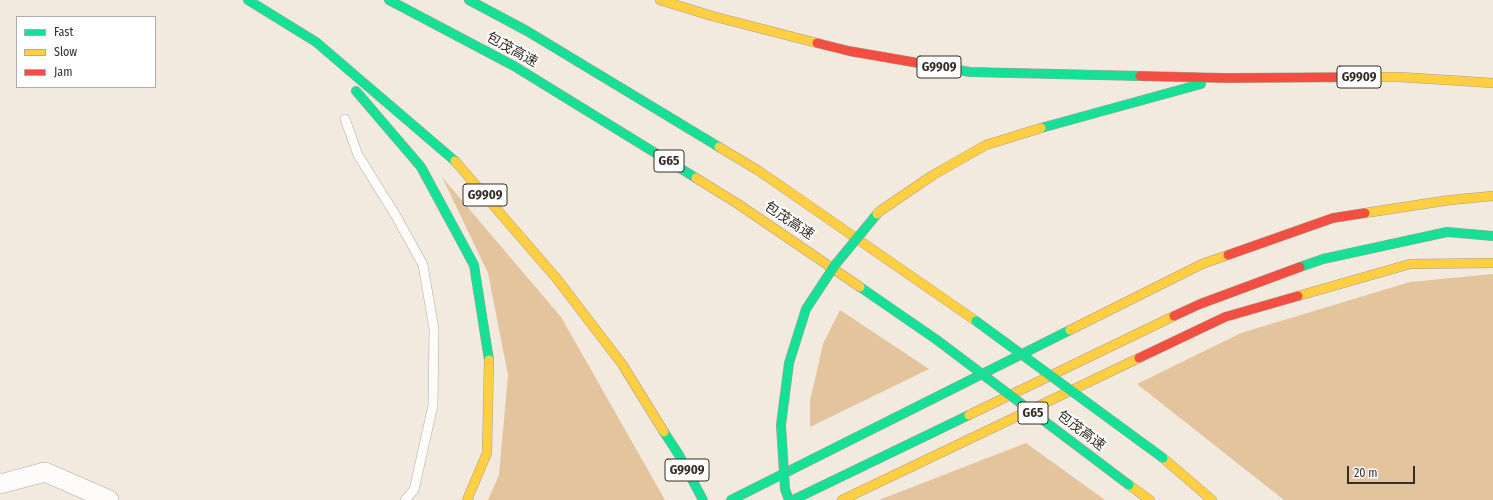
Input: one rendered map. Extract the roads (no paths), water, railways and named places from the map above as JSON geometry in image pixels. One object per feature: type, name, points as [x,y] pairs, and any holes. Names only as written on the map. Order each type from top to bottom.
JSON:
[{"type":"highway","name":"G9909","points":[[248,0],[316,42],[458,164],[562,285],[622,364],[670,441],[703,500]]},
{"type":"highway","name":"包茂高速","points":[[389,0],[514,66],[738,204],[938,340],[1150,500]]},
{"type":"highway","name":"包茂高速","points":[[469,0],[527,31],[759,171],[976,321],[1163,458],[1212,500]]},
{"type":"highway","name":"G9909","points":[[660,0],[712,16],[849,51],[970,72],[1226,78],[1399,77],[1493,83]]},
{"type":"highway","points":[[316,42],[420,167],[474,265],[489,361],[487,453],[467,500]]},
{"type":"highway","points":[[789,500],[785,489],[781,425],[789,363],[806,310],[835,265],[880,211],[932,175],[986,145],[1041,128],[1226,78]]},
{"type":"highway","points":[[731,500],[1202,264],[1333,218],[1450,200],[1493,196]]},
{"type":"highway","points":[[793,500],[1200,304],[1323,259],[1447,232],[1493,236]]},
{"type":"highway","points":[[842,500],[1226,317],[1410,264],[1493,263]]},
{"type":"highway","points":[[1191,481],[1218,500]]},
{"type":"street","points":[[0,484],[45,472],[109,500]]},
{"type":"lane","points":[[345,119],[358,155],[396,216],[423,265],[434,329],[433,405],[414,490],[405,500]]}]
